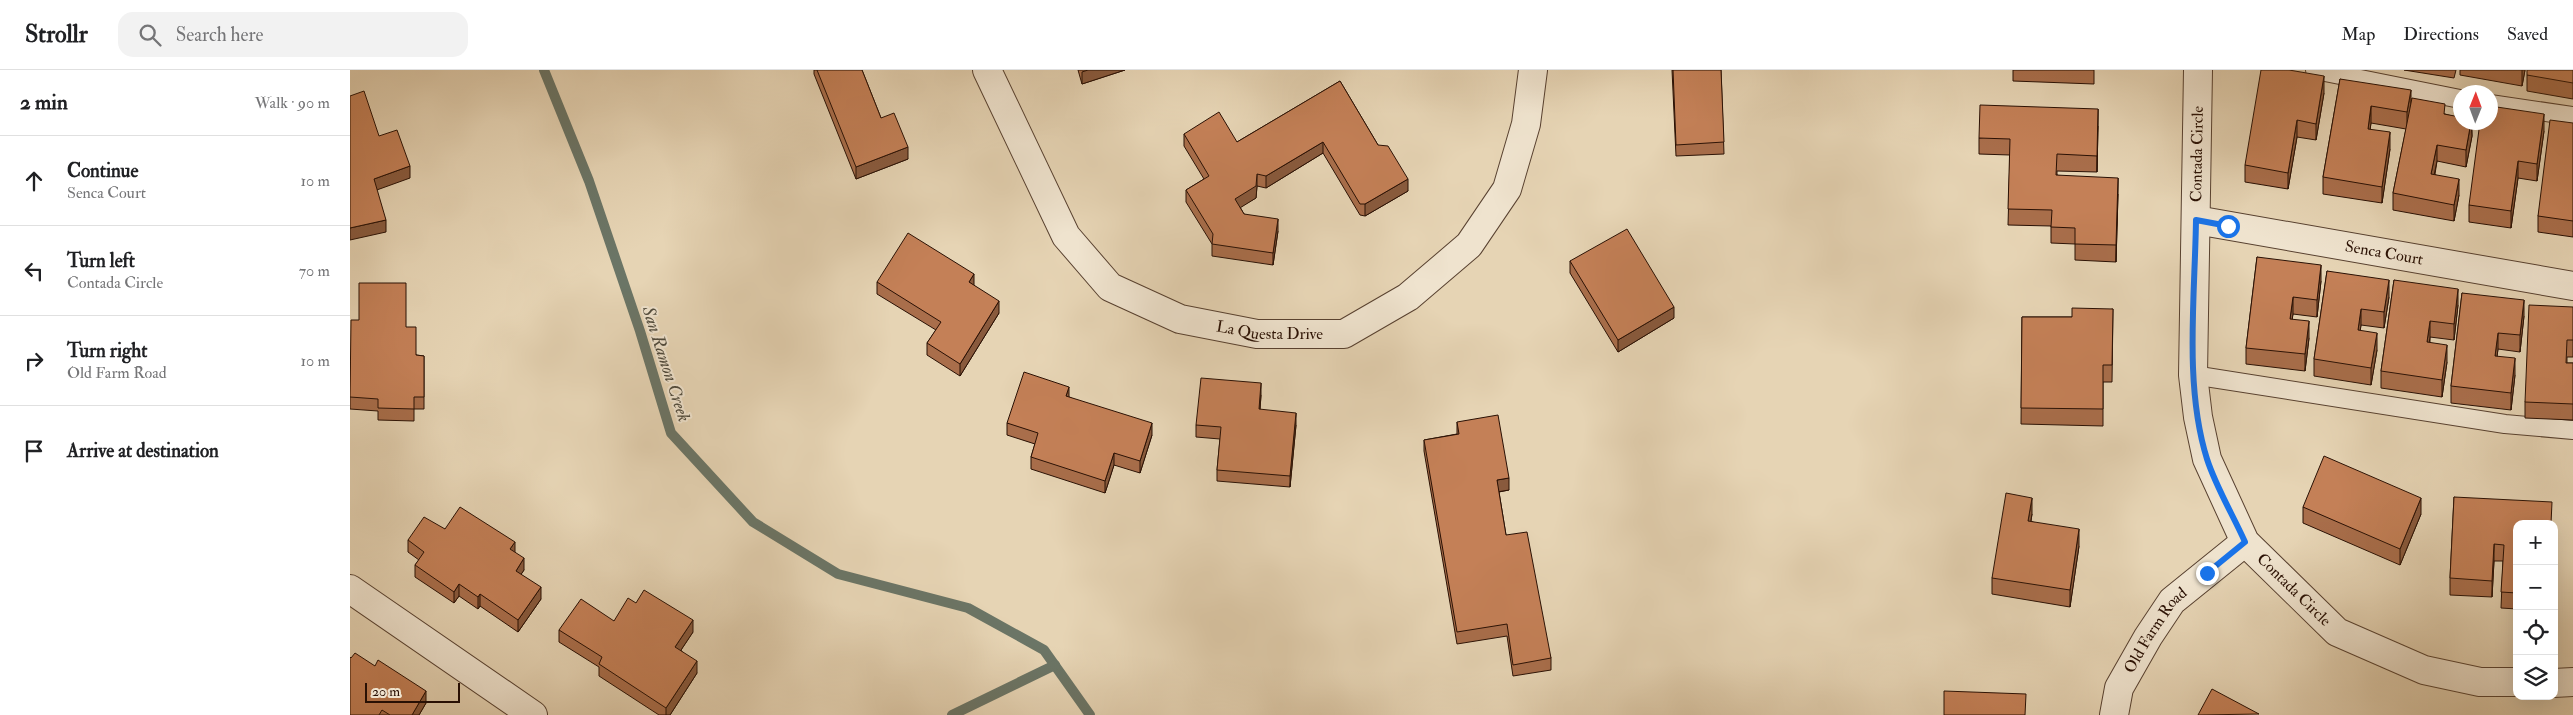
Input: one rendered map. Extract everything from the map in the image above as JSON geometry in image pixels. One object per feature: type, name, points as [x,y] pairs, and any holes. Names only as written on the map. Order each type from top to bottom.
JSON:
[{"type":"street","name":"La Questa Drive","points":[[986,70],[1066,236],[1110,287],[1180,319],[1257,334],[1344,334],[1408,297],[1468,245],[1506,189],[1526,124],[1533,70]]},
{"type":"street","name":"Contada Circle","points":[[2198,70],[2193,375],[2198,417],[2207,459],[2245,542],[2338,632],[2424,670],[2480,682],[2513,682]]},
{"type":"street","name":"Senca Court","points":[[2196,220],[2573,286]]},
{"type":"street","name":"Old Farm Road","points":[[2114,715],[2119,688],[2148,637],[2172,601],[2245,542]]},
{"type":"street","points":[[350,588],[533,715]]},
{"type":"street","points":[[2558,683],[2573,682]]},
{"type":"lane","points":[[2315,70],[2453,98]]},
{"type":"lane","points":[[2498,105],[2573,116]]},
{"type":"lane","points":[[2193,375],[2505,424],[2573,430]]},
{"type":"building","points":[[817,70],[862,70],[881,118],[894,113],[908,147],[856,167]]},
{"type":"building","points":[[1673,70],[1721,70],[1724,142],[1676,145]]},
{"type":"building","points":[[2261,70],[2289,70],[2324,76],[2316,124],[2297,120],[2288,173],[2245,165]]},
{"type":"building","points":[[2527,70],[2573,70],[2573,83],[2527,75]]},
{"type":"building","points":[[2340,79],[2411,90],[2407,112],[2371,106],[2368,129],[2390,132],[2382,187],[2323,177]]},
{"type":"building","points":[[1340,81],[1378,145],[1388,146],[1408,179],[1365,204],[1360,204],[1323,142],[1266,176],[1257,174],[1256,186],[1235,199],[1244,214],[1278,219],[1273,253],[1212,244],[1213,234],[1186,190],[1209,176],[1184,134],[1219,112],[1237,142]]},
{"type":"building","points":[[364,91],[379,136],[397,130],[410,166],[374,179],[386,220],[350,228],[350,96]]},
{"type":"building","points":[[2412,98],[2445,104],[2444,114],[2453,116],[2453,130],[2470,130],[2466,150],[2437,145],[2431,174],[2459,179],[2454,205],[2393,193]]},
{"type":"building","points":[[1980,105],[2098,109],[2097,156],[2057,154],[2056,175],[2118,178],[2116,245],[2075,244],[2075,228],[2051,227],[2052,210],[2008,209],[2010,139],[1979,138]]},
{"type":"building","points":[[2498,107],[2544,114],[2537,164],[2518,161],[2511,211],[2469,205],[2479,130],[2498,130]]},
{"type":"building","points":[[2550,120],[2573,123],[2573,221],[2538,216]]},
{"type":"building","points":[[1627,229],[1674,307],[1618,340],[1570,261]]},
{"type":"building","points":[[908,233],[974,274],[969,282],[999,301],[960,364],[927,343],[941,322],[877,282]]},
{"type":"building","points":[[2257,257],[2321,265],[2317,300],[2293,297],[2290,319],[2309,321],[2305,354],[2246,348]]},
{"type":"building","points":[[2327,271],[2389,280],[2384,312],[2361,309],[2358,330],[2377,333],[2371,368],[2314,359]]},
{"type":"building","points":[[2394,280],[2458,289],[2454,324],[2430,321],[2427,342],[2447,345],[2442,380],[2381,371]]},
{"type":"building","points":[[359,283],[406,283],[406,327],[416,327],[416,355],[424,356],[424,397],[414,397],[414,409],[378,408],[378,399],[350,397],[351,320],[359,320]]},
{"type":"building","points":[[2462,293],[2524,300],[2520,335],[2498,333],[2495,356],[2515,358],[2511,393],[2451,386]]},
{"type":"building","points":[[2529,305],[2573,307],[2573,340],[2567,340],[2566,363],[2573,363],[2573,404],[2525,402]]},
{"type":"building","points":[[2072,308],[2113,309],[2112,365],[2103,365],[2103,409],[2021,408],[2022,317],[2072,317]]},
{"type":"building","points":[[1024,372],[1069,387],[1066,396],[1152,423],[1140,461],[1114,453],[1105,481],[1031,457],[1038,433],[1007,423]]},
{"type":"building","points":[[1201,378],[1261,383],[1259,409],[1296,413],[1290,476],[1217,470],[1221,427],[1196,425]]},
{"type":"building","points":[[1498,415],[1509,478],[1497,480],[1506,535],[1527,532],[1551,658],[1513,665],[1507,624],[1457,632],[1424,440],[1459,434],[1457,422]]},
{"type":"building","points":[[2324,456],[2421,498],[2400,549],[2303,507]]},
{"type":"building","points":[[2006,493],[2032,498],[2028,521],[2079,529],[2070,590],[1992,578]]},
{"type":"building","points":[[2454,497],[2552,502],[2551,520],[2513,520],[2513,593],[2501,592],[2504,545],[2494,544],[2492,581],[2450,578]]},
{"type":"building","points":[[460,507],[515,542],[510,549],[524,558],[516,571],[541,587],[518,620],[480,594],[478,597],[459,584],[454,592],[415,565],[424,552],[408,540],[424,517],[445,529]]},
{"type":"building","points":[[644,590],[693,620],[675,647],[697,661],[666,708],[599,664],[602,657],[559,630],[581,599],[614,621],[628,598],[636,603]]},
{"type":"building","points":[[355,653],[375,666],[378,660],[426,691],[412,715],[390,715],[382,710],[379,715],[350,715],[350,657]]},
{"type":"building","points":[[2212,689],[2259,714],[2198,715]]},
{"type":"building","points":[[1944,691],[2026,694],[2025,715],[1944,715]]},
{"type":"waterway","name":"San Ramon Creek","points":[[544,70],[589,181],[640,331],[671,433],[753,522],[838,574],[968,608],[1044,650],[1090,715]]},
{"type":"waterway","points":[[952,715],[1055,665]]},
{"type":"route","points":[[2207,573],[2245,542],[2207,459],[2198,417],[2193,375],[2196,220],[2228,226]]}]
